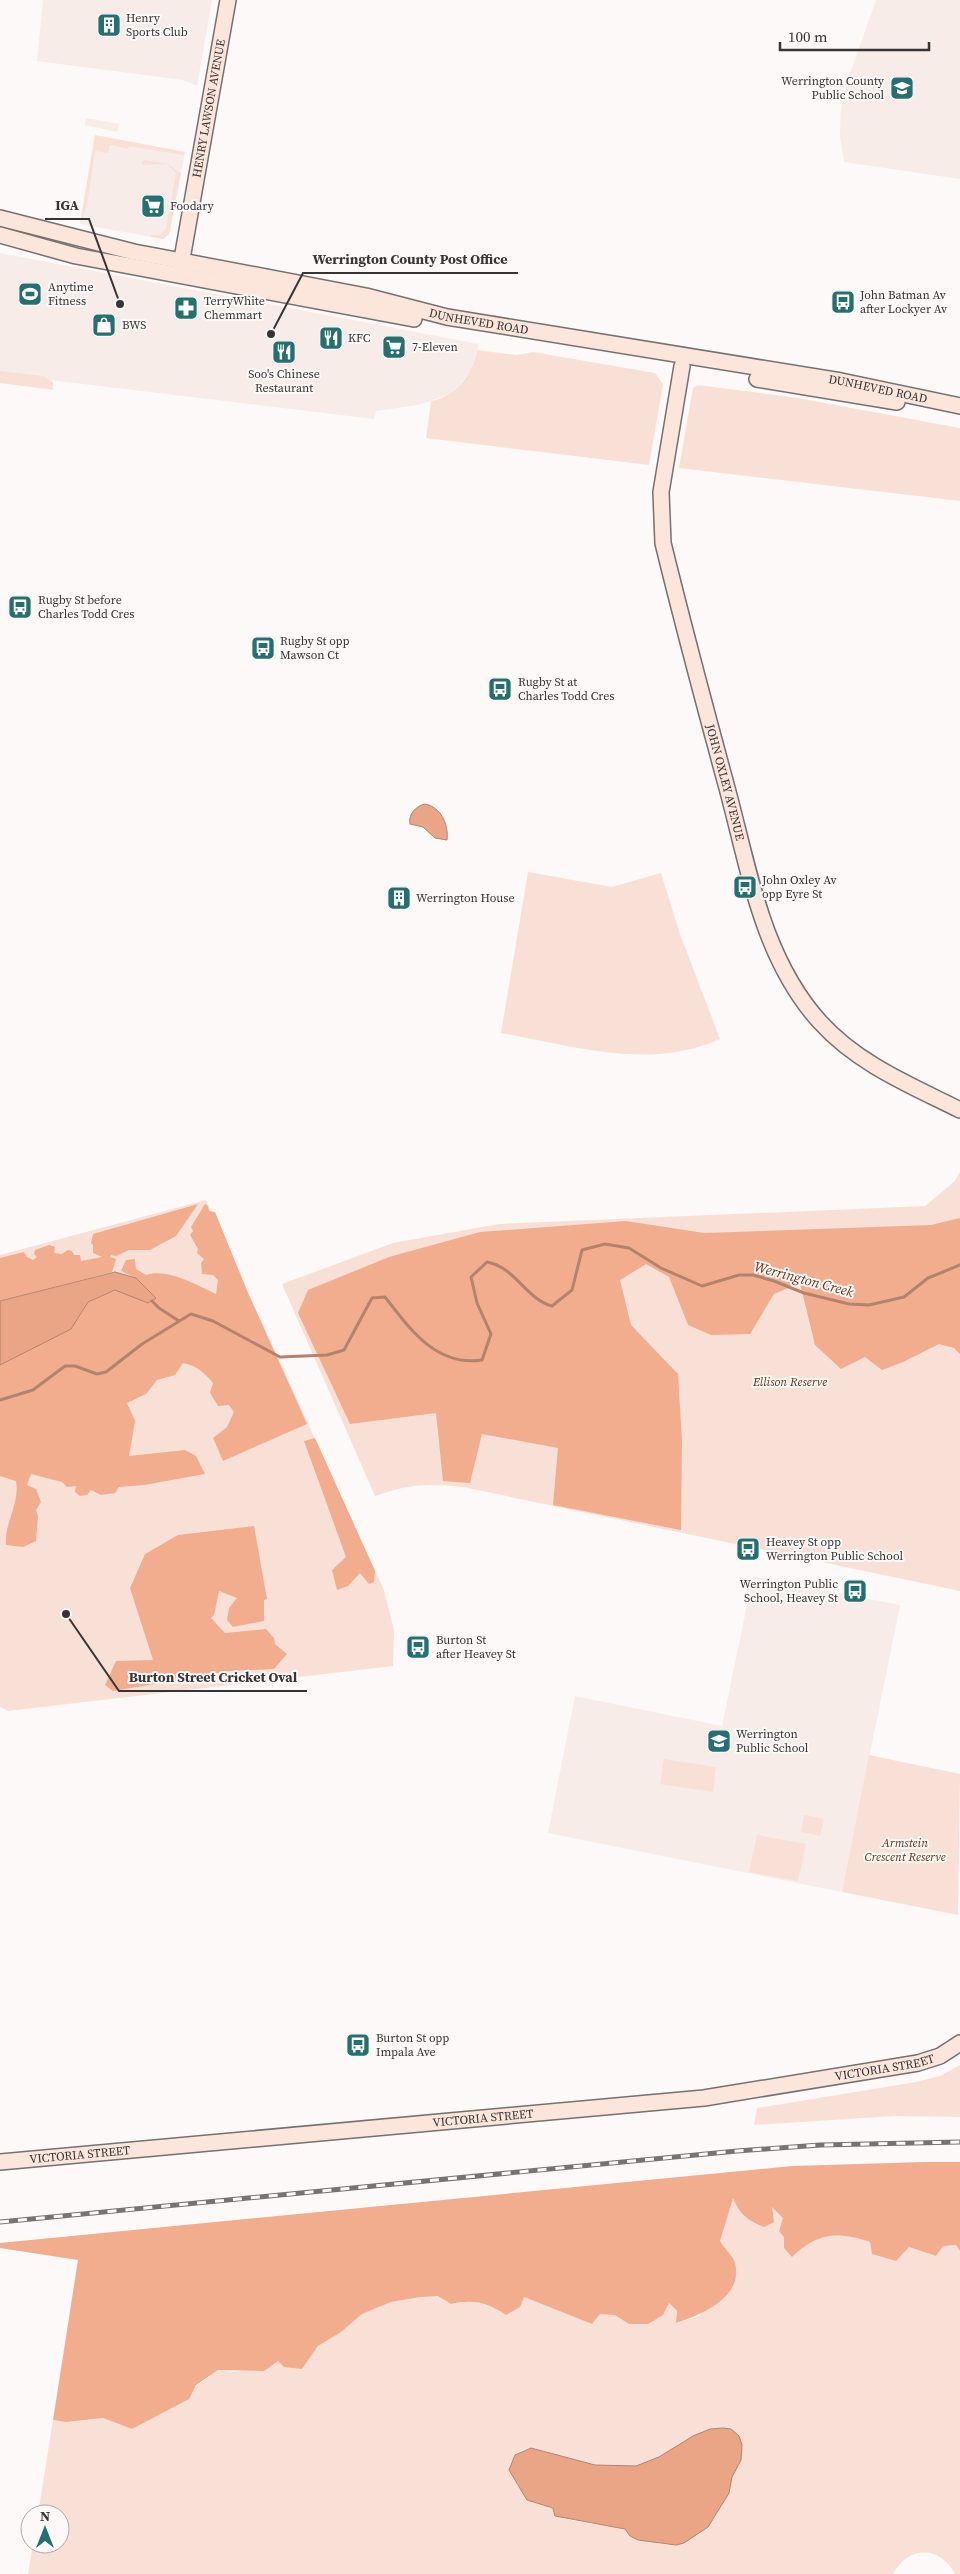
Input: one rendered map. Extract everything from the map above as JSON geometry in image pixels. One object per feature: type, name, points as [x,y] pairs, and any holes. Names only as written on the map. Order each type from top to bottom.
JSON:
[{"type":"main road","name":"HENRY LAWSON AVENUE","points":[[178,276],[228,0]]},
{"type":"main road","name":"DUNHEVED ROAD","points":[[0,218],[96,244],[336,290],[447,317],[841,381],[960,406]]},
{"type":"main road","name":"DUNHEVED ROAD","points":[[0,235],[76,256],[178,276],[960,414]]},
{"type":"main road","points":[[0,246],[76,256]]},
{"type":"main road","points":[[305,285],[318,301],[336,290]]},
{"type":"main road","points":[[668,354],[682,366],[699,359]]},
{"type":"main road","name":"JOHN OXLEY AVENUE","points":[[682,366],[661,492],[663,543],[769,938],[780,963],[800,997],[832,1034],[876,1068],[960,1110]]},
{"type":"main road","points":[[817,389],[841,381],[865,396]]},
{"type":"main road","name":"VICTORIA STREET","points":[[0,2162],[704,2098],[918,2063],[940,2056],[960,2044]]},
{"type":"shaded area","points":[[43,0],[212,0],[197,86],[183,80],[37,61]]},
{"type":"shaded area","name":"Werrington County Public School","points":[[876,0],[960,0],[960,179],[844,162],[840,135],[841,107],[847,82]]},
{"type":"shaded area","points":[[86,118],[119,124],[117,132],[85,125]]},
{"type":"shaded area","points":[[95,135],[185,152],[169,234],[163,239],[80,224]]},
{"type":"shaded area","points":[[0,253],[479,344],[470,371],[458,387],[448,395],[418,405],[376,411],[374,419],[0,374]]},
{"type":"shaded area","points":[[425,804],[440,813],[447,828],[447,840],[435,838],[423,827],[410,824],[410,817],[413,811]]},
{"type":"shaded area","points":[[198,1204],[176,1236],[150,1250],[129,1250],[116,1256],[111,1255],[110,1257],[116,1259],[112,1272],[0,1301],[0,1258],[24,1252],[27,1257],[33,1260],[37,1257],[34,1254],[35,1250],[49,1245],[55,1247],[54,1253],[62,1254],[68,1250],[72,1251],[74,1255],[80,1255],[81,1261],[102,1257],[93,1253],[93,1245],[91,1243],[93,1234]]},
{"type":"shaded area","points":[[205,1204],[208,1206],[209,1211],[215,1212],[248,1293],[307,1424],[223,1461],[213,1438],[227,1427],[234,1412],[229,1405],[218,1406],[210,1393],[213,1383],[200,1370],[183,1363],[175,1375],[157,1380],[146,1394],[127,1403],[135,1421],[129,1456],[185,1450],[196,1456],[205,1474],[144,1485],[119,1487],[115,1493],[101,1495],[91,1490],[87,1495],[80,1496],[75,1492],[76,1486],[67,1487],[62,1482],[31,1474],[27,1485],[36,1489],[41,1502],[36,1510],[38,1516],[36,1541],[23,1547],[6,1545],[7,1529],[17,1489],[16,1481],[0,1476],[0,1365],[70,1329],[88,1302],[116,1290],[148,1303],[155,1299],[136,1278],[121,1271],[126,1260],[135,1259],[136,1269],[146,1275],[155,1273],[173,1276],[216,1294],[218,1280],[213,1275],[202,1274],[201,1263],[204,1259],[197,1253],[198,1249],[190,1235],[193,1231],[191,1227]]},
{"type":"shaded area","points":[[960,1218],[960,1354],[954,1348],[939,1344],[882,1370],[865,1357],[841,1369],[815,1345],[800,1283],[774,1294],[750,1334],[711,1335],[688,1325],[669,1277],[646,1264],[620,1280],[631,1325],[678,1374],[682,1441],[681,1530],[553,1505],[558,1448],[482,1434],[470,1483],[443,1481],[436,1413],[350,1424],[298,1313],[308,1290],[389,1257],[480,1232],[626,1221],[704,1233],[931,1225]]},
{"type":"shaded area","points":[[115,1272],[136,1278],[156,1298],[148,1303],[115,1290],[88,1302],[71,1329],[0,1365],[0,1301]]},
{"type":"shaded area","points":[[315,1438],[375,1571],[374,1582],[369,1584],[360,1573],[348,1586],[337,1590],[332,1570],[346,1557],[304,1441]]},
{"type":"shaded area","points":[[254,1526],[267,1599],[264,1600],[264,1621],[233,1627],[227,1620],[229,1608],[237,1598],[219,1591],[214,1615],[211,1618],[225,1633],[266,1629],[274,1638],[275,1644],[287,1654],[274,1669],[230,1671],[113,1691],[105,1685],[116,1661],[153,1660],[130,1588],[145,1554],[178,1535]]},
{"type":"shaded area","name":"Werrington Public School","points":[[753,1576],[900,1605],[842,1892],[548,1833],[575,1696],[722,1726]]},
{"type":"shaded area","points":[[960,2162],[960,2251],[956,2245],[943,2246],[936,2256],[909,2247],[896,2261],[872,2254],[870,2242],[847,2236],[828,2236],[810,2243],[792,2257],[784,2248],[784,2237],[779,2231],[783,2218],[772,2207],[774,2222],[764,2227],[745,2216],[733,2198],[720,2241],[735,2263],[736,2275],[733,2286],[718,2303],[686,2320],[676,2323],[677,2311],[669,2303],[663,2315],[648,2324],[629,2324],[615,2315],[600,2314],[592,2324],[524,2297],[520,2307],[506,2315],[486,2304],[466,2302],[451,2304],[438,2296],[391,2302],[362,2314],[341,2332],[318,2346],[302,2369],[284,2367],[278,2361],[264,2371],[218,2370],[196,2385],[189,2399],[132,2429],[103,2418],[66,2422],[53,2420],[78,2260],[0,2248],[0,2243],[792,2166]]},
{"type":"shaded area","points":[[710,2429],[731,2429],[739,2436],[742,2445],[741,2460],[732,2477],[729,2493],[708,2527],[684,2543],[676,2545],[638,2540],[630,2536],[625,2529],[555,2516],[553,2508],[527,2500],[509,2470],[515,2455],[531,2448],[595,2465],[636,2466],[659,2457],[693,2436]]},
{"type":"green space","points":[[95,135],[185,152],[184,155],[129,146],[128,149],[110,145],[108,153],[95,151],[87,205],[80,224]]},
{"type":"green space","points":[[144,160],[167,164],[143,165],[142,162]]},
{"type":"green space","points":[[167,164],[181,173],[169,234],[163,239],[150,237],[150,235],[161,235],[166,229],[176,173]]},
{"type":"green space","points":[[477,350],[517,355],[533,352],[655,373],[663,384],[649,465],[426,438],[431,401],[448,394],[462,383],[471,368]]},
{"type":"green space","points":[[0,371],[43,376],[53,382],[53,390],[0,383]]},
{"type":"green space","points":[[698,385],[798,398],[960,428],[960,501],[679,468],[693,388]]},
{"type":"green space","points":[[528,872],[612,887],[661,873],[680,934],[720,1039],[693,1048],[639,1055],[584,1049],[501,1033]]},
{"type":"green space","name":"Ellison Reserve","points":[[960,1172],[960,1591],[463,1487],[439,1485],[408,1487],[375,1496],[282,1284],[393,1243],[499,1224],[925,1206],[955,1181]]},
{"type":"green space","points":[[206,1200],[384,1590],[394,1630],[393,1666],[8,1711],[0,1707],[0,1255]]},
{"type":"green space","name":"Armstein Crescent Reserve","points":[[869,1755],[960,1774],[958,1915],[842,1892]]},
{"type":"green space","points":[[664,1759],[716,1767],[713,1792],[660,1784]]},
{"type":"green space","points":[[804,1815],[824,1819],[820,1836],[801,1832]]},
{"type":"green space","points":[[757,1835],[806,1844],[798,1881],[749,1872]]},
{"type":"green space","points":[[960,2065],[960,2117],[895,2116],[754,2125],[757,2108],[916,2082],[940,2076]]},
{"type":"green space","points":[[733,2197],[741,2212],[758,2225],[764,2227],[772,2207],[784,2218],[779,2231],[784,2237],[784,2248],[805,2245],[820,2237],[848,2235],[870,2242],[909,2247],[936,2256],[943,2246],[956,2245],[960,2251],[960,2574],[955,2574],[941,2558],[933,2554],[924,2553],[907,2558],[893,2574],[28,2574],[31,2554],[70,2554],[70,2504],[40,2504],[53,2420],[66,2422],[103,2418],[132,2429],[159,2414],[218,2370],[234,2372],[279,2361],[302,2369],[318,2346],[341,2332],[362,2314],[391,2302],[421,2297],[438,2295],[451,2304],[473,2302],[486,2304],[506,2315],[524,2297],[592,2324],[600,2314],[615,2314],[629,2324],[668,2303],[677,2311],[677,2323],[700,2316],[726,2251],[720,2241]],"holes":[[[741,2440],[741,2451],[724,2501],[718,2512],[692,2538],[670,2545],[652,2541],[623,2529],[555,2516],[553,2508],[527,2500],[517,2484],[520,2451],[531,2448],[595,2465],[616,2467],[636,2466],[659,2457]]]},
{"type":"waterway","name":"Werrington Creek","points":[[0,1400],[33,1390],[65,1366],[75,1366],[97,1374],[106,1372],[142,1344],[191,1314],[213,1321],[280,1357],[327,1355],[344,1350],[372,1298],[385,1297],[415,1333],[438,1352],[451,1358],[466,1361],[482,1360],[491,1334],[477,1303],[471,1277],[487,1262],[497,1265],[513,1276],[535,1297],[552,1306],[572,1290],[582,1250],[605,1244],[629,1248],[661,1268],[702,1286],[739,1275],[753,1275],[804,1293],[849,1304],[869,1305],[904,1297],[928,1278],[960,1265]]},
{"type":"waterway","points":[[152,1301],[179,1321]]},
{"type":"railway","points":[[0,2222],[737,2151],[820,2145],[960,2142]]},
{"type":"place","name":"Henry Sports Club","points":[[109,25]]},
{"type":"place","name":"Werrington County Public School","points":[[902,88]]},
{"type":"place","name":"Foodary","points":[[153,206]]},
{"type":"place","name":"Anytime Fitness","points":[[30,294]]},
{"type":"place","name":"John Batman Av after Lockyer Av","points":[[843,302]]},
{"type":"place","name":"IGA","points":[[120,304]]},
{"type":"place","name":"TerryWhite Chemmart","points":[[186,308]]},
{"type":"place","name":"BWS","points":[[104,325]]},
{"type":"place","name":"Werrington County Post Office","points":[[271,334]]},
{"type":"place","name":"KFC","points":[[331,338]]},
{"type":"place","name":"7-Eleven","points":[[394,347]]},
{"type":"place","name":"Soo's Chinese Restaurant","points":[[284,352]]},
{"type":"place","name":"Rugby St before Charles Todd Cres","points":[[20,607]]},
{"type":"place","name":"Rugby St opp Mawson Ct","points":[[263,648]]},
{"type":"place","name":"Rugby St at Charles Todd Cres","points":[[500,689]]},
{"type":"place","name":"John Oxley Av opp Eyre St","points":[[745,887]]},
{"type":"place","name":"Werrington House","points":[[399,898]]},
{"type":"place","name":"Heavey St opp Werrington Public School","points":[[748,1549]]},
{"type":"place","name":"Werrington Public School, Heavey St","points":[[855,1591]]},
{"type":"place","name":"Burton Street Cricket Oval","points":[[66,1614]]},
{"type":"place","name":"Burton St after Heavey St","points":[[418,1647]]},
{"type":"place","name":"Werrington Public School","points":[[719,1741]]},
{"type":"place","name":"Burton St opp Impala Ave","points":[[358,2045]]}]
